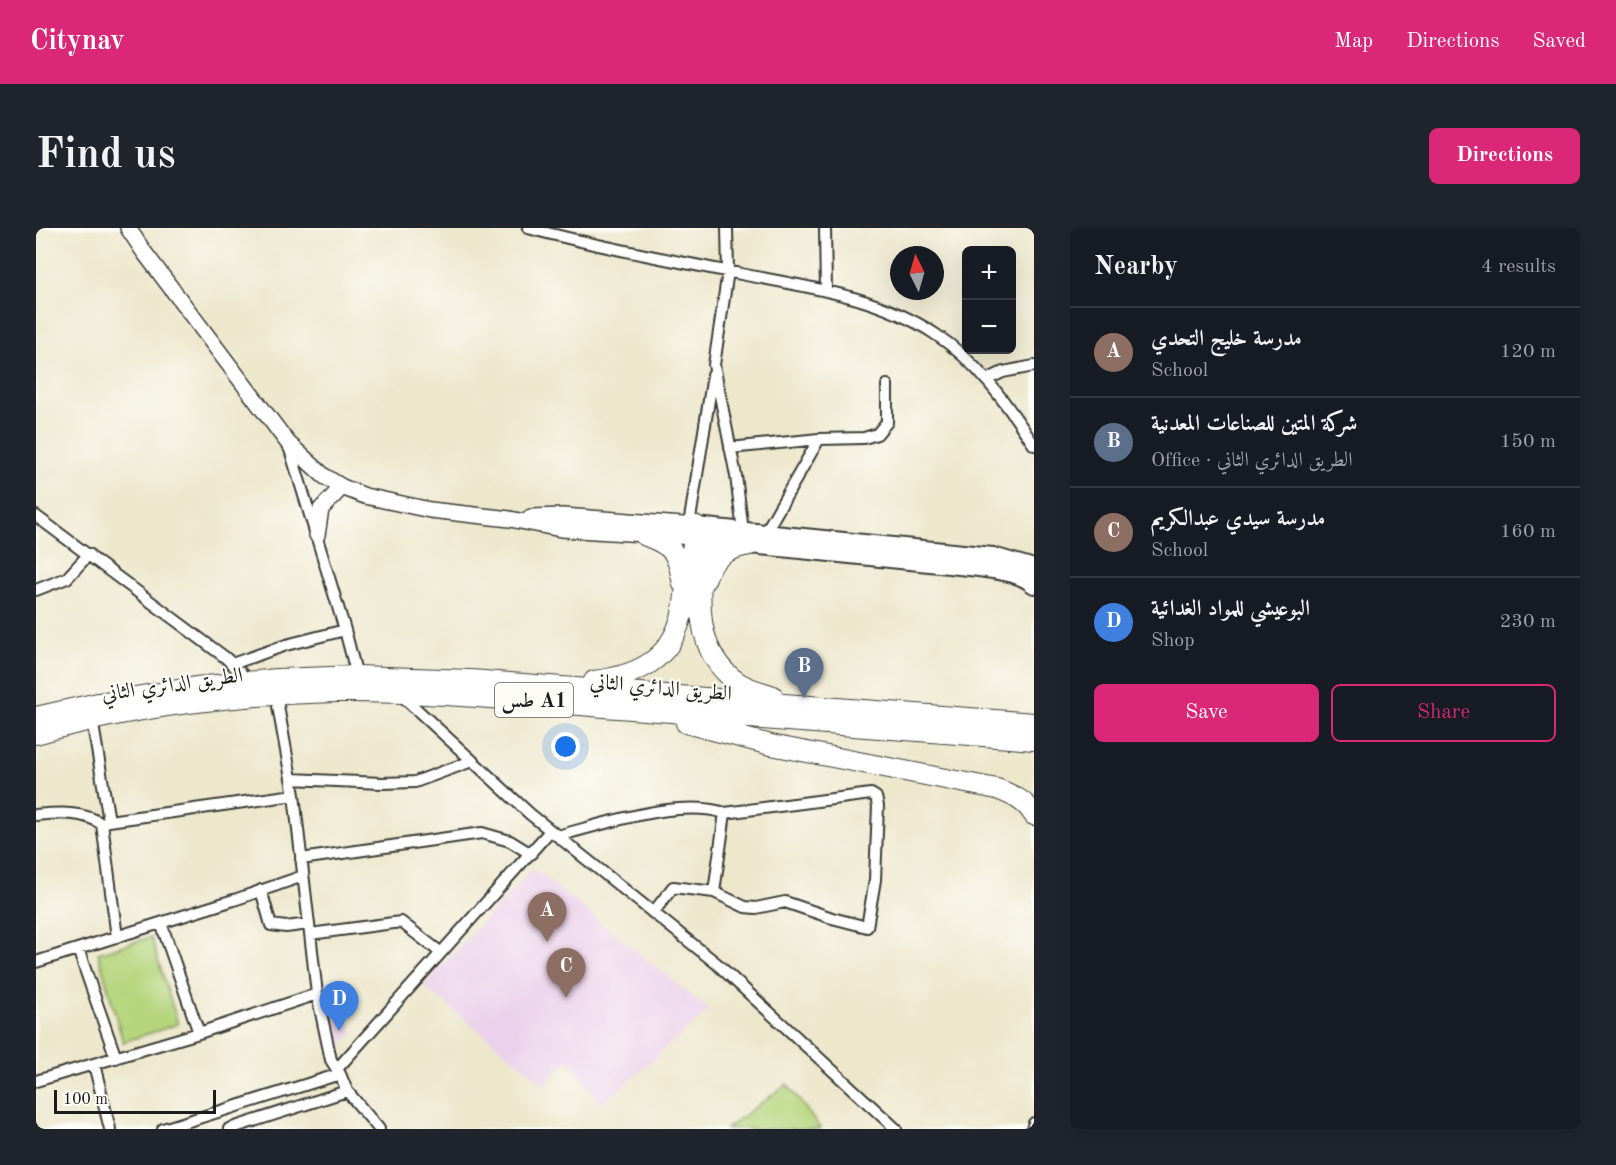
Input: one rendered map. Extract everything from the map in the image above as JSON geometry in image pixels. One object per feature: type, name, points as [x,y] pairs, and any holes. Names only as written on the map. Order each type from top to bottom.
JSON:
[{"type":"highway","points":[[693,592],[698,531]]},
{"type":"highway","points":[[644,535],[662,542],[676,557],[693,592],[708,646],[715,661],[726,674],[740,684],[802,705]]},
{"type":"highway","points":[[546,685],[621,677],[645,668],[663,652],[675,636],[693,592],[721,554],[752,536]]},
{"type":"highway","name":"الطريق الدائري الثاني","points":[[36,717],[98,703],[196,687],[249,681],[357,676],[546,685],[1034,723]]},
{"type":"highway","name":"الطريق الدائري الثاني","points":[[36,734],[92,719],[152,709],[276,695],[335,692],[516,699],[1034,741]]},
{"type":"highway","points":[[628,709],[771,746],[998,789],[1022,801],[1034,815]]},
{"type":"main road","points":[[128,228],[288,443],[324,476],[342,487],[365,496],[405,506],[510,519],[561,529],[644,535],[698,531]]},
{"type":"main road","points":[[316,535],[321,509],[342,487]]},
{"type":"main road","points":[[510,519],[562,516],[698,531],[993,556],[1034,568]]},
{"type":"main road","points":[[752,536],[1008,572],[1034,585]]},
{"type":"street","points":[[528,228],[586,243],[826,290],[902,315],[936,334],[963,356],[1017,418],[1034,445]]},
{"type":"street","points":[[698,531],[714,365],[728,271],[727,228]]},
{"type":"street","points":[[825,228],[826,290]]},
{"type":"street","points":[[714,365],[730,448],[752,536]]},
{"type":"street","points":[[986,380],[1003,372],[1034,366]]},
{"type":"street","points":[[730,448],[819,439],[864,438],[877,434],[887,422],[887,385]]},
{"type":"street","points":[[752,536],[819,439]]},
{"type":"street","points":[[288,443],[357,676]]},
{"type":"street","points":[[36,516],[232,664],[249,681]]},
{"type":"street","points":[[36,590],[67,578],[89,554]]},
{"type":"street","points":[[232,664],[286,645],[345,630]]},
{"type":"street","points":[[398,693],[553,833],[716,963],[896,1129]]},
{"type":"street","points":[[276,695],[294,795],[316,994],[331,1060],[347,1091],[380,1129]]},
{"type":"street","points":[[92,719],[117,937]]},
{"type":"street","points":[[291,779],[415,782],[472,761]]},
{"type":"street","points":[[163,1129],[338,1071],[440,952],[553,833],[693,807],[710,808],[725,813],[874,794],[876,797],[878,806],[875,880],[868,927],[784,902],[756,908],[745,907],[714,892],[673,887],[653,913]]},
{"type":"street","points":[[36,815],[77,814],[105,823],[294,795]]},
{"type":"street","points":[[714,892],[725,813]]},
{"type":"street","points":[[301,859],[482,832],[510,841],[531,854]]},
{"type":"street","points":[[36,962],[303,876]]},
{"type":"street","points":[[261,891],[271,925],[309,929],[400,922],[440,952]]},
{"type":"street","points":[[160,923],[199,1033]]},
{"type":"street","points":[[78,949],[116,1058]]},
{"type":"street","points":[[36,1081],[199,1033],[316,994]]},
{"type":"street","points":[[94,1064],[110,1129]]},
{"type":"street","points":[[229,1129],[347,1091]]},
{"type":"street","points":[[218,1112],[223,1129]]},
{"type":"street","points":[[1032,1129],[1034,1123]]},
{"type":"shaded area","points":[[533,868],[709,1010],[602,1105],[568,1059],[545,1084],[423,986]]},
{"type":"shaded area","points":[[348,1012],[354,1033],[335,1051],[325,1022],[339,1017],[338,1014]]},
{"type":"green space","points":[[151,937],[178,1024],[123,1042],[98,953]]},
{"type":"green space","points":[[787,1084],[821,1129],[726,1129]]},
{"type":"place","name":"شركة المتين للصناعات المعدنية","points":[[804,698]]},
{"type":"place","name":"مدرسة خليج التحدي","points":[[547,942]]},
{"type":"place","name":"مدرسة سيدي عبدالكريم","points":[[566,998]]},
{"type":"place","name":"البوعيشي للمواد الغدائية","points":[[339,1031]]}]
